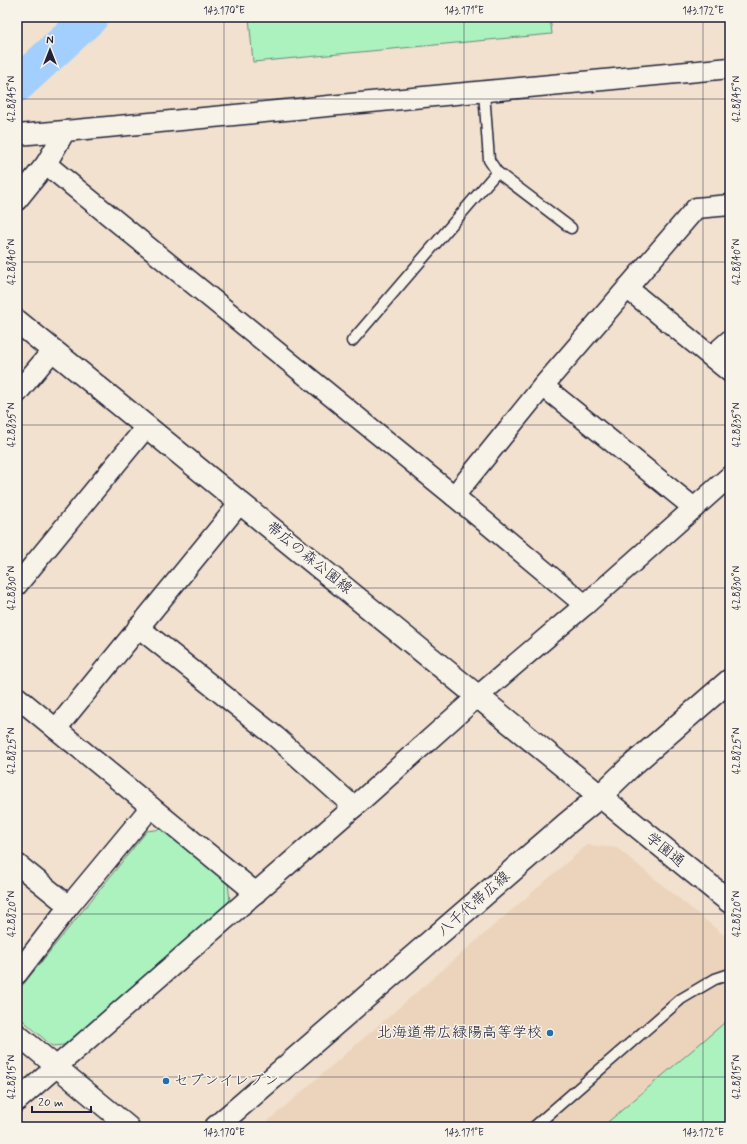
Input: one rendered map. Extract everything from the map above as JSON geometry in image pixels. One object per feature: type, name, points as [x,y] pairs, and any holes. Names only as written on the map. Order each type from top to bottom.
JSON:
[{"type":"main road","name":"帯広の森公園線","points":[[17,321],[478,696],[599,797]]},
{"type":"main road","name":"八千代帯広線","points":[[216,1127],[599,797],[630,767],[730,680]]},
{"type":"main road","name":"学園通","points":[[599,797],[727,894]]},
{"type":"street","points":[[17,135],[730,68]]},
{"type":"street","points":[[17,200],[46,164],[65,131]]},
{"type":"street","points":[[46,164],[454,496],[585,605]]},
{"type":"street","points":[[454,496],[543,386],[696,208],[730,205]]},
{"type":"street","points":[[627,288],[730,372]]},
{"type":"street","points":[[712,356],[730,340]]},
{"type":"street","points":[[17,393],[53,350]]},
{"type":"street","points":[[543,386],[694,508]]},
{"type":"street","points":[[17,585],[147,426]]},
{"type":"street","points":[[17,1101],[354,807],[478,696],[585,605],[730,476]]},
{"type":"street","points":[[56,729],[240,503]]},
{"type":"street","points":[[138,627],[276,737],[354,807]]},
{"type":"street","points":[[17,697],[256,893]]},
{"type":"street","points":[[17,974],[69,906],[151,807]]},
{"type":"street","points":[[17,864],[69,906]]},
{"type":"street","points":[[17,1034],[56,1068],[129,1127]]},
{"type":"lane","points":[[484,92],[489,160],[497,172],[571,228]]},
{"type":"lane","points":[[352,341],[497,172]]},
{"type":"lane","points":[[534,1127],[681,999],[715,979],[730,974]]},
{"type":"shaded area","name":"北海道帯広緑陽高等学校","points":[[587,845],[617,848],[730,940],[730,1127],[261,1127]]},
{"type":"green space","points":[[249,17],[550,17],[552,34],[253,62]]},
{"type":"green space","points":[[162,829],[228,882],[230,901],[64,1045],[52,1046],[17,1015],[17,992],[147,831]]},
{"type":"green space","points":[[730,1018],[730,1127],[602,1127]]},
{"type":"waterway","points":[[17,85],[91,17]]},
{"type":"waterway","points":[[17,65],[28,74]]},
{"type":"place","name":"北海道帯広緑陽高等学校","points":[[550,1033]]},
{"type":"place","name":"セブンイレブン","points":[[166,1081]]}]
